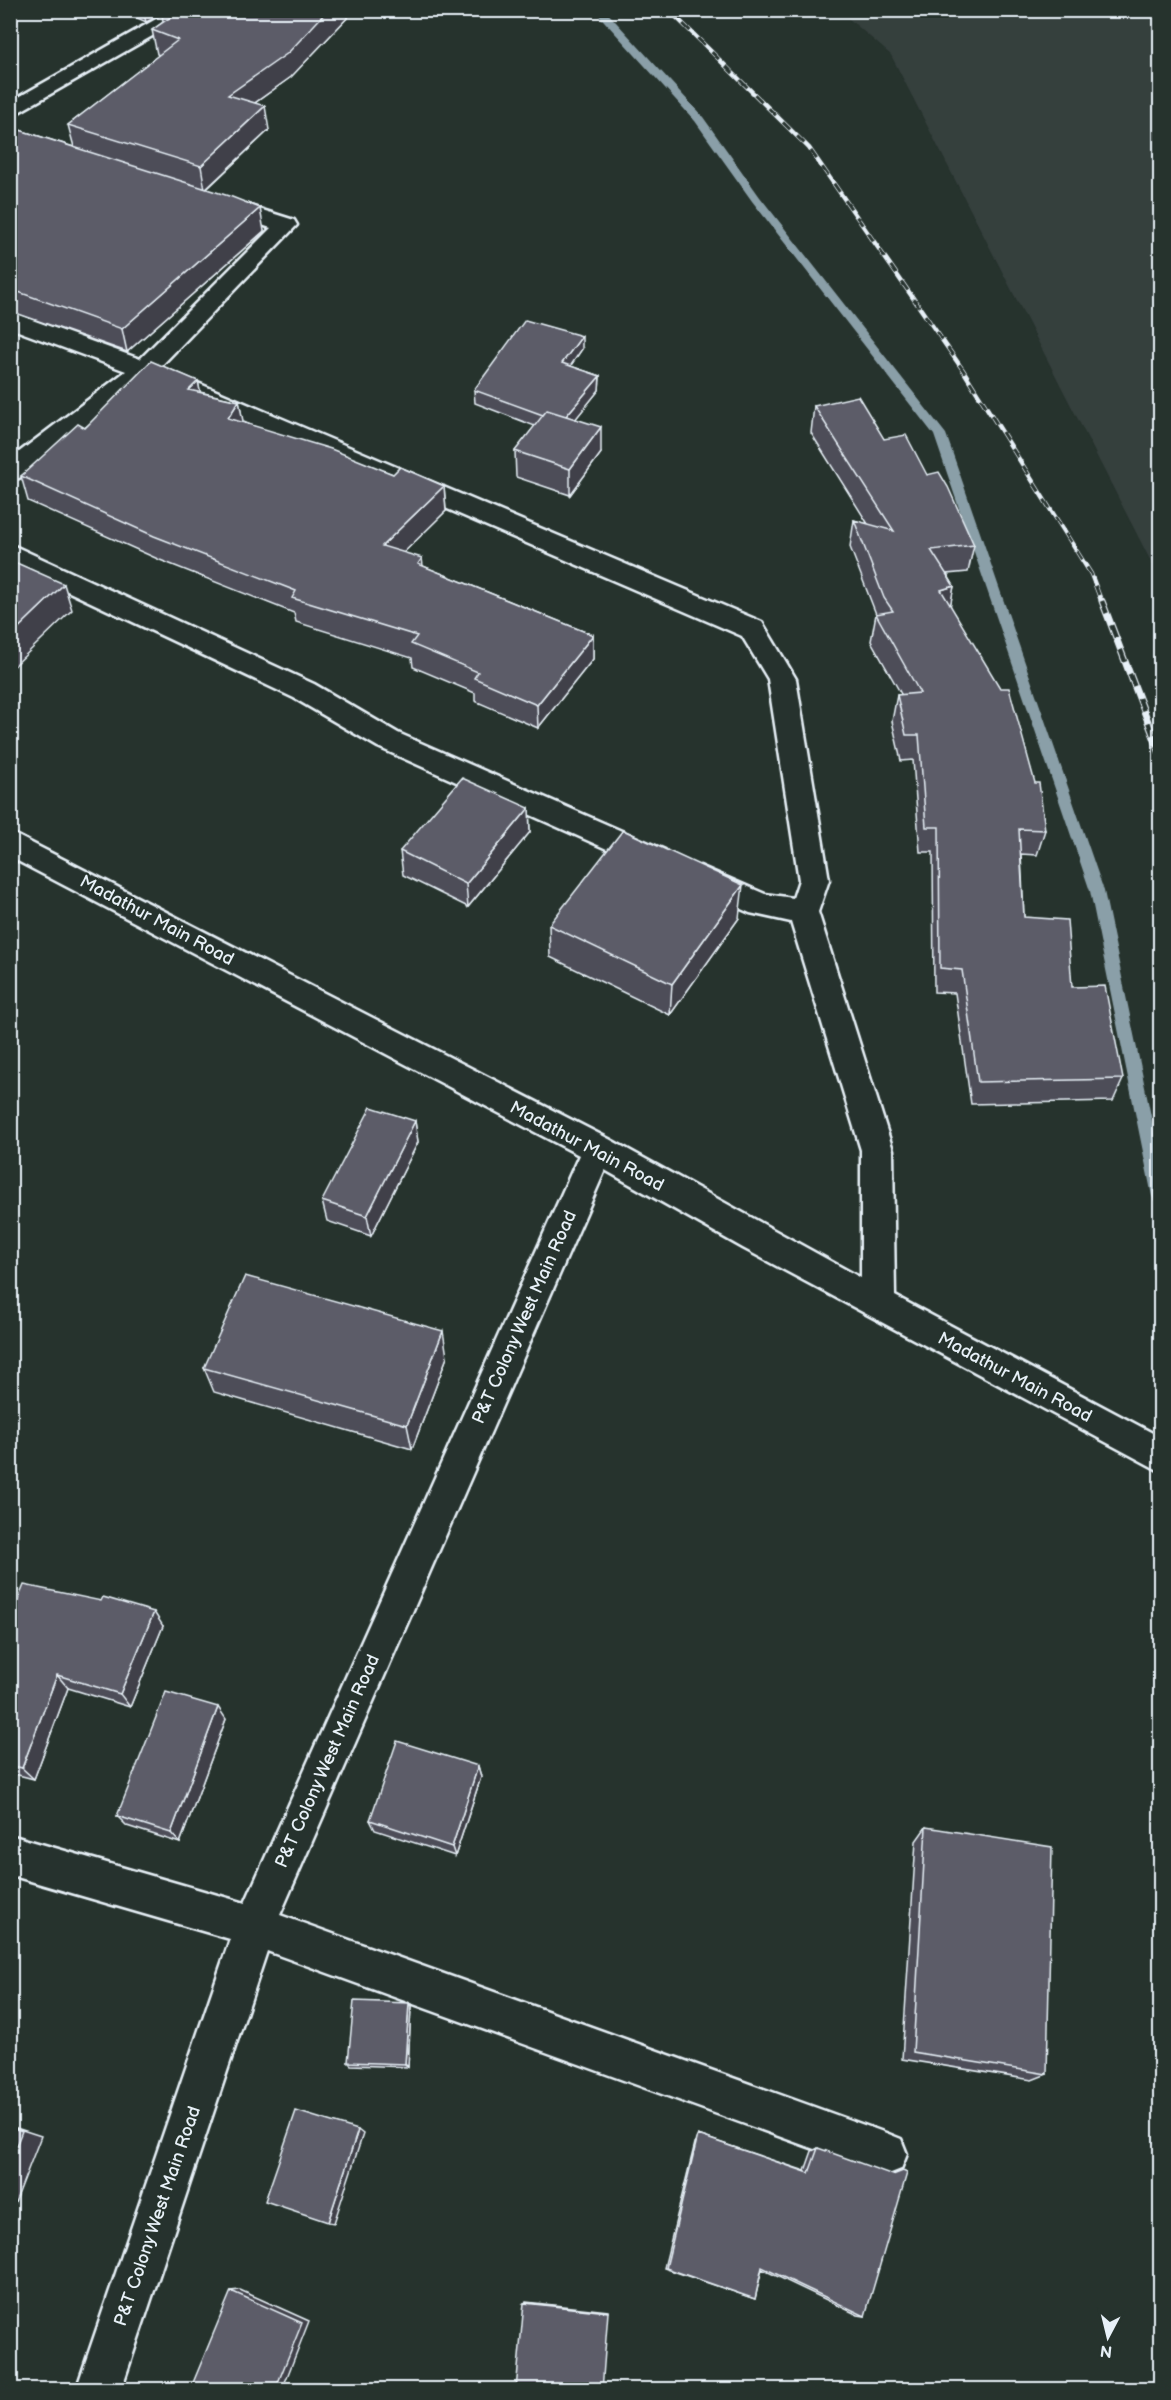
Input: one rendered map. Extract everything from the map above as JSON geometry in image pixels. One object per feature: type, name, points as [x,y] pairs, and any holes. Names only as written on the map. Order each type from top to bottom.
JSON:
[{"type":"street","points":[[10,111],[188,10]]},
{"type":"street","points":[[10,472],[144,369],[286,225],[198,197]]},
{"type":"street","points":[[10,320],[144,369],[752,629],[782,679],[814,880],[802,912],[877,1150],[878,1304]]},
{"type":"street","points":[[10,553],[304,691],[388,740],[761,905],[802,912]]},
{"type":"street","name":"Madathur Main Road","points":[[10,843],[598,1149],[878,1304],[1161,1455]]},
{"type":"street","name":"P&T Colony West Main Road","points":[[98,2390],[255,1926],[598,1149]]},
{"type":"street","points":[[10,1855],[255,1926],[886,2154]]},
{"type":"shaded area","points":[[840,11],[1160,11],[1160,579],[891,55]]},
{"type":"building","points":[[168,10],[328,10],[288,53],[228,95],[265,106],[201,166],[68,125],[178,40],[152,30],[175,14]]},
{"type":"building","points":[[10,127],[232,197],[260,208],[122,329],[10,289]]},
{"type":"building","points":[[525,320],[582,336],[562,363],[600,376],[566,416],[547,410],[543,415],[474,390]]},
{"type":"building","points":[[151,361],[198,381],[189,390],[239,401],[228,418],[331,449],[393,474],[400,467],[444,486],[382,546],[422,558],[418,564],[593,635],[537,705],[474,678],[478,672],[411,644],[417,636],[292,598],[296,591],[154,536],[21,476],[78,424],[85,428]]},
{"type":"building","points":[[858,396],[884,439],[906,435],[927,475],[939,472],[974,545],[931,550],[954,586],[941,590],[1000,688],[1009,688],[1035,783],[1039,783],[1045,830],[1019,829],[1024,917],[1067,920],[1072,987],[1105,986],[1123,1079],[978,1082],[962,970],[940,968],[939,827],[926,827],[919,735],[906,735],[897,695],[920,693],[876,614],[893,611],[884,598],[854,520],[894,531],[814,406]]},
{"type":"building","points":[[547,410],[601,427],[570,469],[515,451]]},
{"type":"building","points":[[10,560],[64,584],[10,636]]},
{"type":"building","points":[[462,778],[529,808],[466,884],[400,851]]},
{"type":"building","points":[[623,830],[743,885],[672,984],[549,925]]},
{"type":"building","points":[[371,1107],[415,1121],[367,1216],[322,1201]]},
{"type":"building","points":[[245,1276],[443,1331],[407,1425],[204,1368]]},
{"type":"building","points":[[24,1585],[101,1601],[103,1597],[154,1612],[120,1694],[57,1675],[22,1768],[10,1765],[10,1619]]},
{"type":"building","points":[[166,1692],[218,1707],[171,1833],[117,1816]]},
{"type":"building","points":[[397,1741],[478,1766],[452,1847],[370,1820]]},
{"type":"building","points":[[926,1827],[1052,1847],[1047,2074],[913,2052]]},
{"type":"building","points":[[354,2001],[409,2003],[405,2064],[348,2062]]},
{"type":"building","points":[[296,2111],[358,2130],[328,2222],[265,2201]]},
{"type":"building","points":[[10,2127],[22,2131],[10,2161]]},
{"type":"building","points":[[698,2135],[809,2173],[818,2148],[893,2175],[903,2171],[907,2173],[865,2316],[762,2267],[755,2299],[666,2268]]},
{"type":"building","points":[[231,2291],[302,2323],[275,2390],[190,2390]]},
{"type":"building","points":[[524,2303],[608,2312],[602,2390],[516,2390]]},
{"type":"waterway","points":[[599,10],[699,119],[756,199],[940,434],[1097,891],[1160,1196]]},
{"type":"railway","points":[[669,10],[809,148],[963,370],[1091,574],[1102,603]]},
{"type":"railway","points":[[1102,601],[1160,753]]}]
